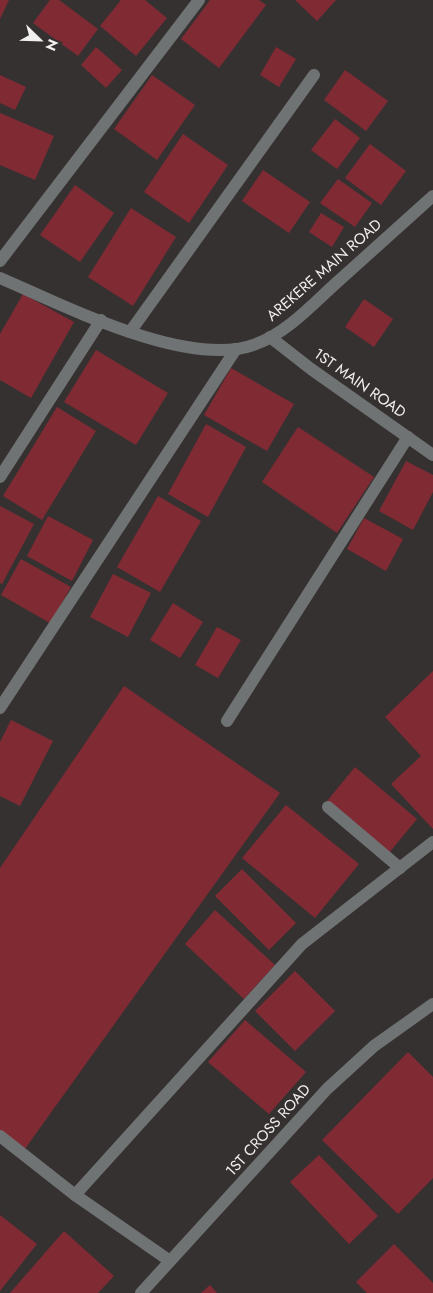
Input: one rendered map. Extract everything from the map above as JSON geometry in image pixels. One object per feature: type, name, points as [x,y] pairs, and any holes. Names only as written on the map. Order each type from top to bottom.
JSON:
[{"type":"street","points":[[0,261],[192,2]]},
{"type":"street","points":[[130,332],[314,75]]},
{"type":"street","name":"AREKERE MAIN ROAD","points":[[0,278],[130,332],[185,348],[207,350],[236,349],[256,345],[278,334],[433,196]]},
{"type":"street","points":[[0,478],[100,320]]},
{"type":"street","name":"1ST MAIN ROAD","points":[[270,337],[311,369],[433,455]]},
{"type":"street","points":[[0,708],[236,349]]},
{"type":"street","points":[[227,721],[408,437]]},
{"type":"street","points":[[328,807],[400,868]]},
{"type":"street","points":[[75,1195],[302,944],[433,842]]},
{"type":"street","name":"1ST CROSS ROAD","points":[[141,1293],[327,1089],[374,1046],[433,1004]]},
{"type":"street","points":[[0,1136],[75,1195],[170,1261]]},
{"type":"building","points":[[0,0],[9,0],[0,19]]},
{"type":"building","points":[[50,0],[59,0],[98,29],[78,56],[33,23]]},
{"type":"building","points":[[121,0],[145,0],[167,18],[136,56],[100,26]]},
{"type":"building","points":[[210,0],[259,0],[266,5],[219,68],[181,39]]},
{"type":"building","points":[[295,0],[336,0],[317,21]]},
{"type":"building","points":[[96,47],[122,70],[106,88],[81,65]]},
{"type":"building","points":[[276,47],[296,59],[279,87],[260,75]]},
{"type":"building","points":[[345,70],[388,101],[366,131],[324,100]]},
{"type":"building","points":[[0,75],[26,87],[15,110],[0,103]]},
{"type":"building","points":[[152,75],[195,105],[157,160],[114,129]]},
{"type":"building","points":[[0,113],[54,136],[35,180],[0,165]]},
{"type":"building","points":[[335,119],[360,138],[337,169],[311,150]]},
{"type":"building","points":[[183,134],[228,165],[189,223],[144,192]]},
{"type":"building","points":[[370,144],[406,171],[381,205],[345,178]]},
{"type":"building","points":[[263,170],[310,202],[289,233],[242,201]]},
{"type":"building","points":[[338,179],[372,203],[355,227],[320,203]]},
{"type":"building","points":[[75,185],[114,213],[80,262],[40,235]]},
{"type":"building","points":[[131,208],[176,237],[133,306],[88,277]]},
{"type":"building","points":[[321,213],[344,227],[332,247],[309,232]]},
{"type":"building","points":[[23,294],[74,322],[31,398],[0,380],[0,334]]},
{"type":"building","points":[[364,299],[393,319],[374,347],[345,327]]},
{"type":"building","points":[[96,350],[168,393],[136,445],[64,402]]},
{"type":"building","points":[[231,368],[294,404],[267,451],[204,415]]},
{"type":"building","points":[[57,407],[96,431],[42,520],[3,496]]},
{"type":"building","points":[[206,424],[246,447],[208,517],[168,494]]},
{"type":"building","points":[[298,427],[374,477],[337,533],[262,482]]},
{"type":"building","points":[[406,461],[433,475],[433,492],[413,530],[379,511]]},
{"type":"building","points":[[158,496],[201,521],[160,592],[117,567]]},
{"type":"building","points":[[0,506],[34,524],[2,584],[0,583]]},
{"type":"building","points":[[48,516],[93,540],[72,581],[27,556]]},
{"type":"building","points":[[364,518],[403,539],[386,571],[347,549]]},
{"type":"building","points":[[21,559],[71,587],[50,623],[1,595]]},
{"type":"building","points":[[113,574],[151,593],[128,637],[90,617]]},
{"type":"building","points":[[173,603],[203,622],[180,658],[150,640]]},
{"type":"building","points":[[217,627],[241,640],[218,678],[195,665]]},
{"type":"building","points":[[433,671],[433,829],[391,784],[421,756],[385,717]]},
{"type":"building","points":[[124,686],[280,793],[22,1153],[0,1136],[0,868]]},
{"type":"building","points":[[11,720],[53,741],[20,806],[0,796],[0,742]]},
{"type":"building","points":[[355,767],[417,819],[389,853],[327,801]]},
{"type":"building","points":[[286,805],[359,864],[315,918],[242,858]]},
{"type":"building","points":[[242,869],[296,923],[269,950],[215,896]]},
{"type":"building","points":[[215,910],[275,965],[244,999],[185,944]]},
{"type":"building","points":[[295,971],[335,1011],[295,1051],[255,1011]]},
{"type":"building","points":[[245,1020],[306,1072],[269,1114],[208,1062]]},
{"type":"building","points":[[408,1052],[433,1077],[433,1178],[398,1214],[322,1140]]},
{"type":"building","points":[[319,1155],[378,1216],[349,1244],[290,1182]]},
{"type":"building","points":[[0,1215],[37,1244],[0,1291]]},
{"type":"building","points":[[64,1231],[114,1276],[98,1293],[10,1293]]},
{"type":"building","points":[[394,1244],[433,1283],[433,1293],[367,1293],[356,1282]]},
{"type":"building","points":[[210,1285],[217,1293],[201,1293]]}]
